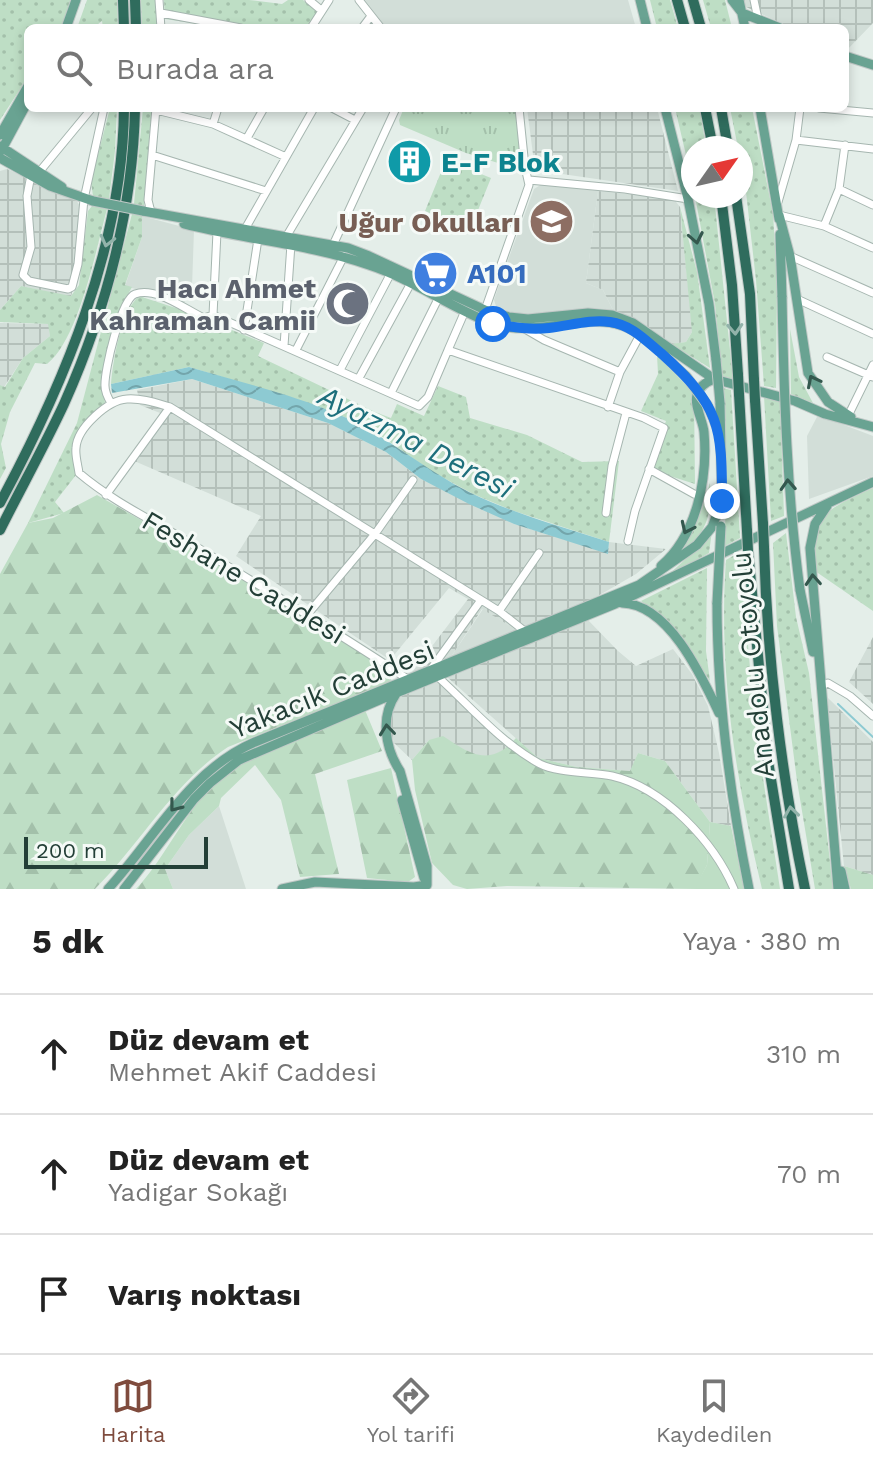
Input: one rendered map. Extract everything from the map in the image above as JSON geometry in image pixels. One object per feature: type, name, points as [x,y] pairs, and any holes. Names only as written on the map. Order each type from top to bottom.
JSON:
[{"type":"highway","points":[[123,0],[124,24]]},
{"type":"highway","points":[[135,0],[136,24]]},
{"type":"highway","points":[[677,0],[684,24]]},
{"type":"highway","points":[[693,0],[700,24]]},
{"type":"highway","points":[[0,503],[33,437],[83,322],[99,270],[121,167],[124,112]]},
{"type":"highway","points":[[0,530],[63,405],[105,292],[123,223],[135,112]]},
{"type":"highway","points":[[706,112],[711,136]]},
{"type":"highway","points":[[722,112],[726,136]]},
{"type":"highway","name":"Anadolu Otoyolu","points":[[722,208],[732,285],[760,695],[789,889]]},
{"type":"highway","name":"Anadolu Otoyolu","points":[[738,208],[750,294],[768,621],[780,736],[805,889]]},
{"type":"main road","points":[[65,24],[76,0]]},
{"type":"main road","points":[[640,0],[646,24]]},
{"type":"main road","points":[[732,0],[742,13],[768,24]]},
{"type":"main road","points":[[739,0],[744,24]]},
{"type":"main road","points":[[849,57],[873,65]]},
{"type":"main road","points":[[0,135],[24,93]]},
{"type":"main road","points":[[24,108],[1,151],[88,200],[288,240],[411,279],[485,310],[528,319],[588,313],[633,323],[714,379],[795,401],[873,435]]},
{"type":"main road","points":[[666,112],[681,171]]},
{"type":"main road","points":[[761,112],[779,215],[790,514],[800,590],[821,686]]},
{"type":"main road","points":[[690,208],[709,304],[720,403],[722,501],[717,665],[738,828],[752,889]]},
{"type":"main road","points":[[147,212],[217,232],[333,245],[369,256],[493,324],[525,329],[549,328],[611,318],[640,335],[686,376],[708,406],[721,436]]},
{"type":"main road","points":[[779,215],[790,256],[808,373],[820,394],[848,416],[873,427]]},
{"type":"main road","points":[[460,298],[465,311]]},
{"type":"main road","points":[[620,594],[674,553],[694,513],[702,485],[705,444],[697,395],[701,386],[714,379]]},
{"type":"main road","points":[[825,414],[873,427]]},
{"type":"main road","name":"Yakacık Caddesi","points":[[108,889],[189,788],[224,758],[255,742],[615,604],[873,482]]},
{"type":"main road","points":[[620,594],[661,572],[697,545],[712,527],[722,501]]},
{"type":"main road","points":[[829,503],[815,524],[810,548],[838,889]]},
{"type":"main road","name":"Yakacık Caddesi","points":[[124,889],[194,799],[231,766],[249,755],[620,594]]},
{"type":"main road","points":[[615,604],[634,604],[669,628],[696,665],[723,721]]},
{"type":"main road","points":[[285,888],[315,882],[430,888],[392,759],[385,719],[386,710],[396,693]]},
{"type":"main road","points":[[835,836],[845,889]]},
{"type":"street","points":[[159,0],[161,24]]},
{"type":"street","points":[[309,0],[321,10]]},
{"type":"street","points":[[313,24],[329,0]]},
{"type":"street","points":[[359,0],[378,24]]},
{"type":"street","points":[[754,0],[758,19]]},
{"type":"street","points":[[161,13],[220,24]]},
{"type":"street","points":[[365,24],[371,16]]},
{"type":"street","points":[[849,111],[873,113]]},
{"type":"street","points":[[89,112],[36,173],[27,196],[31,247],[23,274],[29,281],[68,289],[72,287],[103,112]]},
{"type":"street","points":[[147,212],[156,112]]},
{"type":"street","points":[[167,112],[213,124],[286,157]]},
{"type":"street","points":[[213,124],[217,112]]},
{"type":"street","points":[[247,138],[262,112]]},
{"type":"street","points":[[245,229],[312,112]]},
{"type":"street","points":[[340,112],[355,120]]},
{"type":"street","points":[[284,346],[288,240],[360,112]]},
{"type":"street","points":[[333,245],[394,112]]},
{"type":"street","points":[[485,310],[528,190],[519,112]]},
{"type":"street","points":[[778,202],[796,140],[800,112]]},
{"type":"street","points":[[796,140],[873,149]]},
{"type":"street","points":[[824,226],[839,189],[845,145]]},
{"type":"street","points":[[152,155],[266,191]]},
{"type":"street","points":[[529,180],[681,198]]},
{"type":"street","points":[[839,189],[873,205]]},
{"type":"street","points":[[779,215],[824,226],[873,248]]},
{"type":"street","points":[[213,315],[217,232]]},
{"type":"street","points":[[244,330],[258,239]]},
{"type":"street","points":[[296,350],[344,256]]},
{"type":"street","points":[[790,256],[873,293]]},
{"type":"street","points":[[340,370],[391,273]]},
{"type":"street","points":[[359,378],[411,279]]},
{"type":"street","points":[[465,311],[428,397],[419,406],[296,350],[213,315],[204,318],[154,294],[132,296],[120,316],[105,384],[111,403],[143,399],[170,407],[499,611],[527,633]]},
{"type":"street","points":[[391,393],[439,297]]},
{"type":"street","points":[[797,299],[873,334]]},
{"type":"street","points":[[544,340],[549,328]]},
{"type":"street","points":[[525,329],[620,372]]},
{"type":"street","points":[[608,407],[620,372],[640,335]]},
{"type":"street","points":[[448,350],[644,418],[664,428],[635,511],[628,541]]},
{"type":"street","points":[[827,357],[870,376]]},
{"type":"street","points":[[848,416],[873,365]]},
{"type":"street","name":"Feshane Caddesi","points":[[111,403],[90,422],[76,445],[79,473],[106,495],[167,529],[410,681]]},
{"type":"street","points":[[106,495],[170,407]]},
{"type":"street","points":[[606,513],[612,466],[626,413]]},
{"type":"street","points":[[649,469],[694,494]]},
{"type":"street","points":[[307,615],[375,534],[413,480]]},
{"type":"street","points":[[499,611],[539,553]]},
{"type":"street","points":[[481,600],[433,675],[508,741],[543,766],[614,777],[656,794],[683,818],[711,851],[734,889]]},
{"type":"street","points":[[821,686],[828,683],[838,688],[873,716]]},
{"type":"shaded area","points":[[365,0],[628,0],[635,24],[383,24]]},
{"type":"shaded area","points":[[742,0],[873,0],[873,23],[849,48],[849,24],[783,24],[744,6]]},
{"type":"shaded area","points":[[528,112],[658,112],[678,191],[535,170]]},
{"type":"shaded area","points":[[7,169],[76,200],[82,209],[79,262],[71,297],[21,286],[0,310],[0,171]]},
{"type":"shaded area","points":[[542,184],[598,191],[586,283],[603,290],[613,310],[598,308],[526,314],[505,311],[496,306],[494,300],[534,189]]},
{"type":"shaded area","points":[[598,191],[673,198],[680,207],[692,326],[686,342],[671,344],[636,320],[613,310],[603,290],[586,283]]},
{"type":"shaded area","points":[[142,216],[194,230],[192,287],[184,303],[125,286],[142,237]]},
{"type":"shaded area","points":[[0,323],[49,324],[50,336],[23,358],[4,387],[0,385]]},
{"type":"shaded area","points":[[192,379],[328,423],[386,452],[421,479],[514,524],[608,553],[609,542],[666,549],[636,574],[577,608],[518,631],[482,609],[451,657],[410,675],[468,599],[449,588],[390,660],[236,556],[261,516],[132,460],[165,415],[140,405],[137,390]]},
{"type":"shaded area","points":[[818,415],[873,436],[873,476],[809,499],[807,436]]},
{"type":"shaded area","points":[[483,609],[518,631],[451,657]]},
{"type":"shaded area","points":[[587,619],[636,666],[673,649],[692,674],[708,706],[731,826],[710,822],[665,761],[638,753],[631,771],[577,767],[538,758],[447,677]]},
{"type":"shaded area","points":[[873,637],[873,704],[849,682]]},
{"type":"shaded area","points":[[438,682],[508,748],[490,757],[429,740],[412,760],[394,743],[388,720],[394,704],[404,694]]},
{"type":"shaded area","points":[[827,697],[873,742],[873,875],[844,866]]},
{"type":"shaded area","points":[[219,806],[246,889],[173,889],[165,869],[189,835]]},
{"type":"green space","points":[[0,0],[72,0],[62,24],[24,24],[24,83],[0,120]]},
{"type":"green space","points":[[87,0],[117,0],[118,24],[102,24],[102,21],[98,24],[78,24]]},
{"type":"green space","points":[[141,0],[156,0],[158,24],[142,24]]},
{"type":"green space","points":[[164,0],[249,0],[282,4],[288,0],[303,0],[317,12],[309,24],[198,24],[165,19]]},
{"type":"green space","points":[[650,0],[670,0],[677,24],[656,24]]},
{"type":"green space","points":[[703,0],[725,0],[731,24],[710,24]]},
{"type":"green space","points":[[109,112],[117,112],[109,199],[93,196],[91,182]]},
{"type":"green space","points":[[143,112],[152,112],[144,206],[134,204]]},
{"type":"green space","points":[[402,112],[516,112],[521,163],[514,168],[466,153],[400,125]]},
{"type":"green space","points":[[676,112],[700,112],[704,136],[682,136]]},
{"type":"green space","points":[[731,112],[753,112],[773,214],[777,278],[776,388],[764,386],[748,208],[753,208],[753,136],[736,136]]},
{"type":"green space","points":[[446,160],[491,178],[470,230],[425,211]]},
{"type":"green space","points":[[92,206],[107,209],[85,292],[58,352],[47,364],[35,363],[10,412],[1,444],[6,468],[0,479],[0,385],[5,387],[23,358],[50,336],[48,324],[0,322],[0,310],[21,286],[71,296],[79,285],[88,211]]},
{"type":"green space","points":[[680,207],[697,272],[710,368],[671,344],[686,342],[692,332]]},
{"type":"green space","points":[[697,208],[715,208],[733,379],[722,376],[715,304]]},
{"type":"green space","points":[[132,214],[142,216],[142,237],[125,285],[132,287],[119,314],[106,359],[105,403],[89,419],[72,446],[76,475],[55,502],[64,513],[28,523],[77,423]]},
{"type":"green space","points":[[139,296],[264,343],[258,356],[391,418],[397,404],[424,416],[438,386],[466,397],[470,418],[527,435],[582,462],[619,461],[609,542],[511,510],[473,494],[431,471],[377,433],[338,414],[290,397],[189,367],[111,384],[123,324]]},
{"type":"green space","points":[[790,329],[799,377],[813,403],[791,394]]},
{"type":"green space","points":[[657,355],[694,393],[695,484],[648,469],[666,421],[641,411],[658,374]]},
{"type":"green space","points":[[723,388],[731,390],[740,538],[725,546],[726,435]]},
{"type":"green space","points":[[764,396],[780,400],[784,516],[771,521]]},
{"type":"green space","points":[[710,483],[709,511],[702,530],[668,566],[694,527]]},
{"type":"green space","points":[[873,488],[873,611],[815,571],[814,552],[818,526],[824,517],[843,502]]},
{"type":"green space","points":[[97,495],[287,603],[394,673],[390,682],[228,747],[190,778],[95,889],[0,889],[0,574],[28,523],[53,518]]},
{"type":"green space","points":[[712,531],[709,553],[666,577],[701,545]]},
{"type":"green space","points":[[786,533],[796,617],[809,673],[833,889],[815,889],[797,781],[777,626],[773,543]]},
{"type":"green space","points":[[740,552],[755,726],[780,889],[762,889],[744,808],[731,726],[725,643],[726,560]]},
{"type":"green space","points":[[707,568],[706,651],[710,681],[677,632],[641,601]]},
{"type":"green space","points":[[365,710],[382,751],[315,774],[339,874],[300,877],[281,800],[255,765],[221,798],[219,806],[189,835],[165,869],[173,889],[136,889],[196,805],[219,779],[268,750]]},
{"type":"green space","points":[[443,736],[480,755],[497,753],[516,738],[538,758],[577,767],[630,771],[638,753],[665,761],[710,822],[707,865],[697,889],[507,886],[467,889],[453,885],[432,863],[415,790],[412,760],[429,740]]},
{"type":"green space","points":[[391,768],[415,877],[408,882],[367,878],[347,780]]},
{"type":"green space","points":[[710,822],[731,826],[744,889],[697,889],[696,885],[707,865]]},
{"type":"green space","points":[[844,866],[873,875],[873,889],[851,889]]},
{"type":"water","points":[[189,367],[340,415],[471,493],[522,514],[609,542],[608,554],[514,524],[469,504],[421,479],[386,452],[328,423],[192,379],[112,393],[111,384]]},
{"type":"waterway","name":"Ayazma Deresi","points":[[838,704],[873,737]]},
{"type":"place","name":"E-F Blok","points":[[410,162]]},
{"type":"place","name":"Uğur Okulları","points":[[552,222]]},
{"type":"place","name":"A101","points":[[436,273]]},
{"type":"place","name":"Hacı Ahmet Kahraman Camii","points":[[347,304]]},
{"type":"route","points":[[493,324],[525,329],[610,322],[626,326],[640,335],[686,376],[708,406],[721,436],[722,501]]}]
